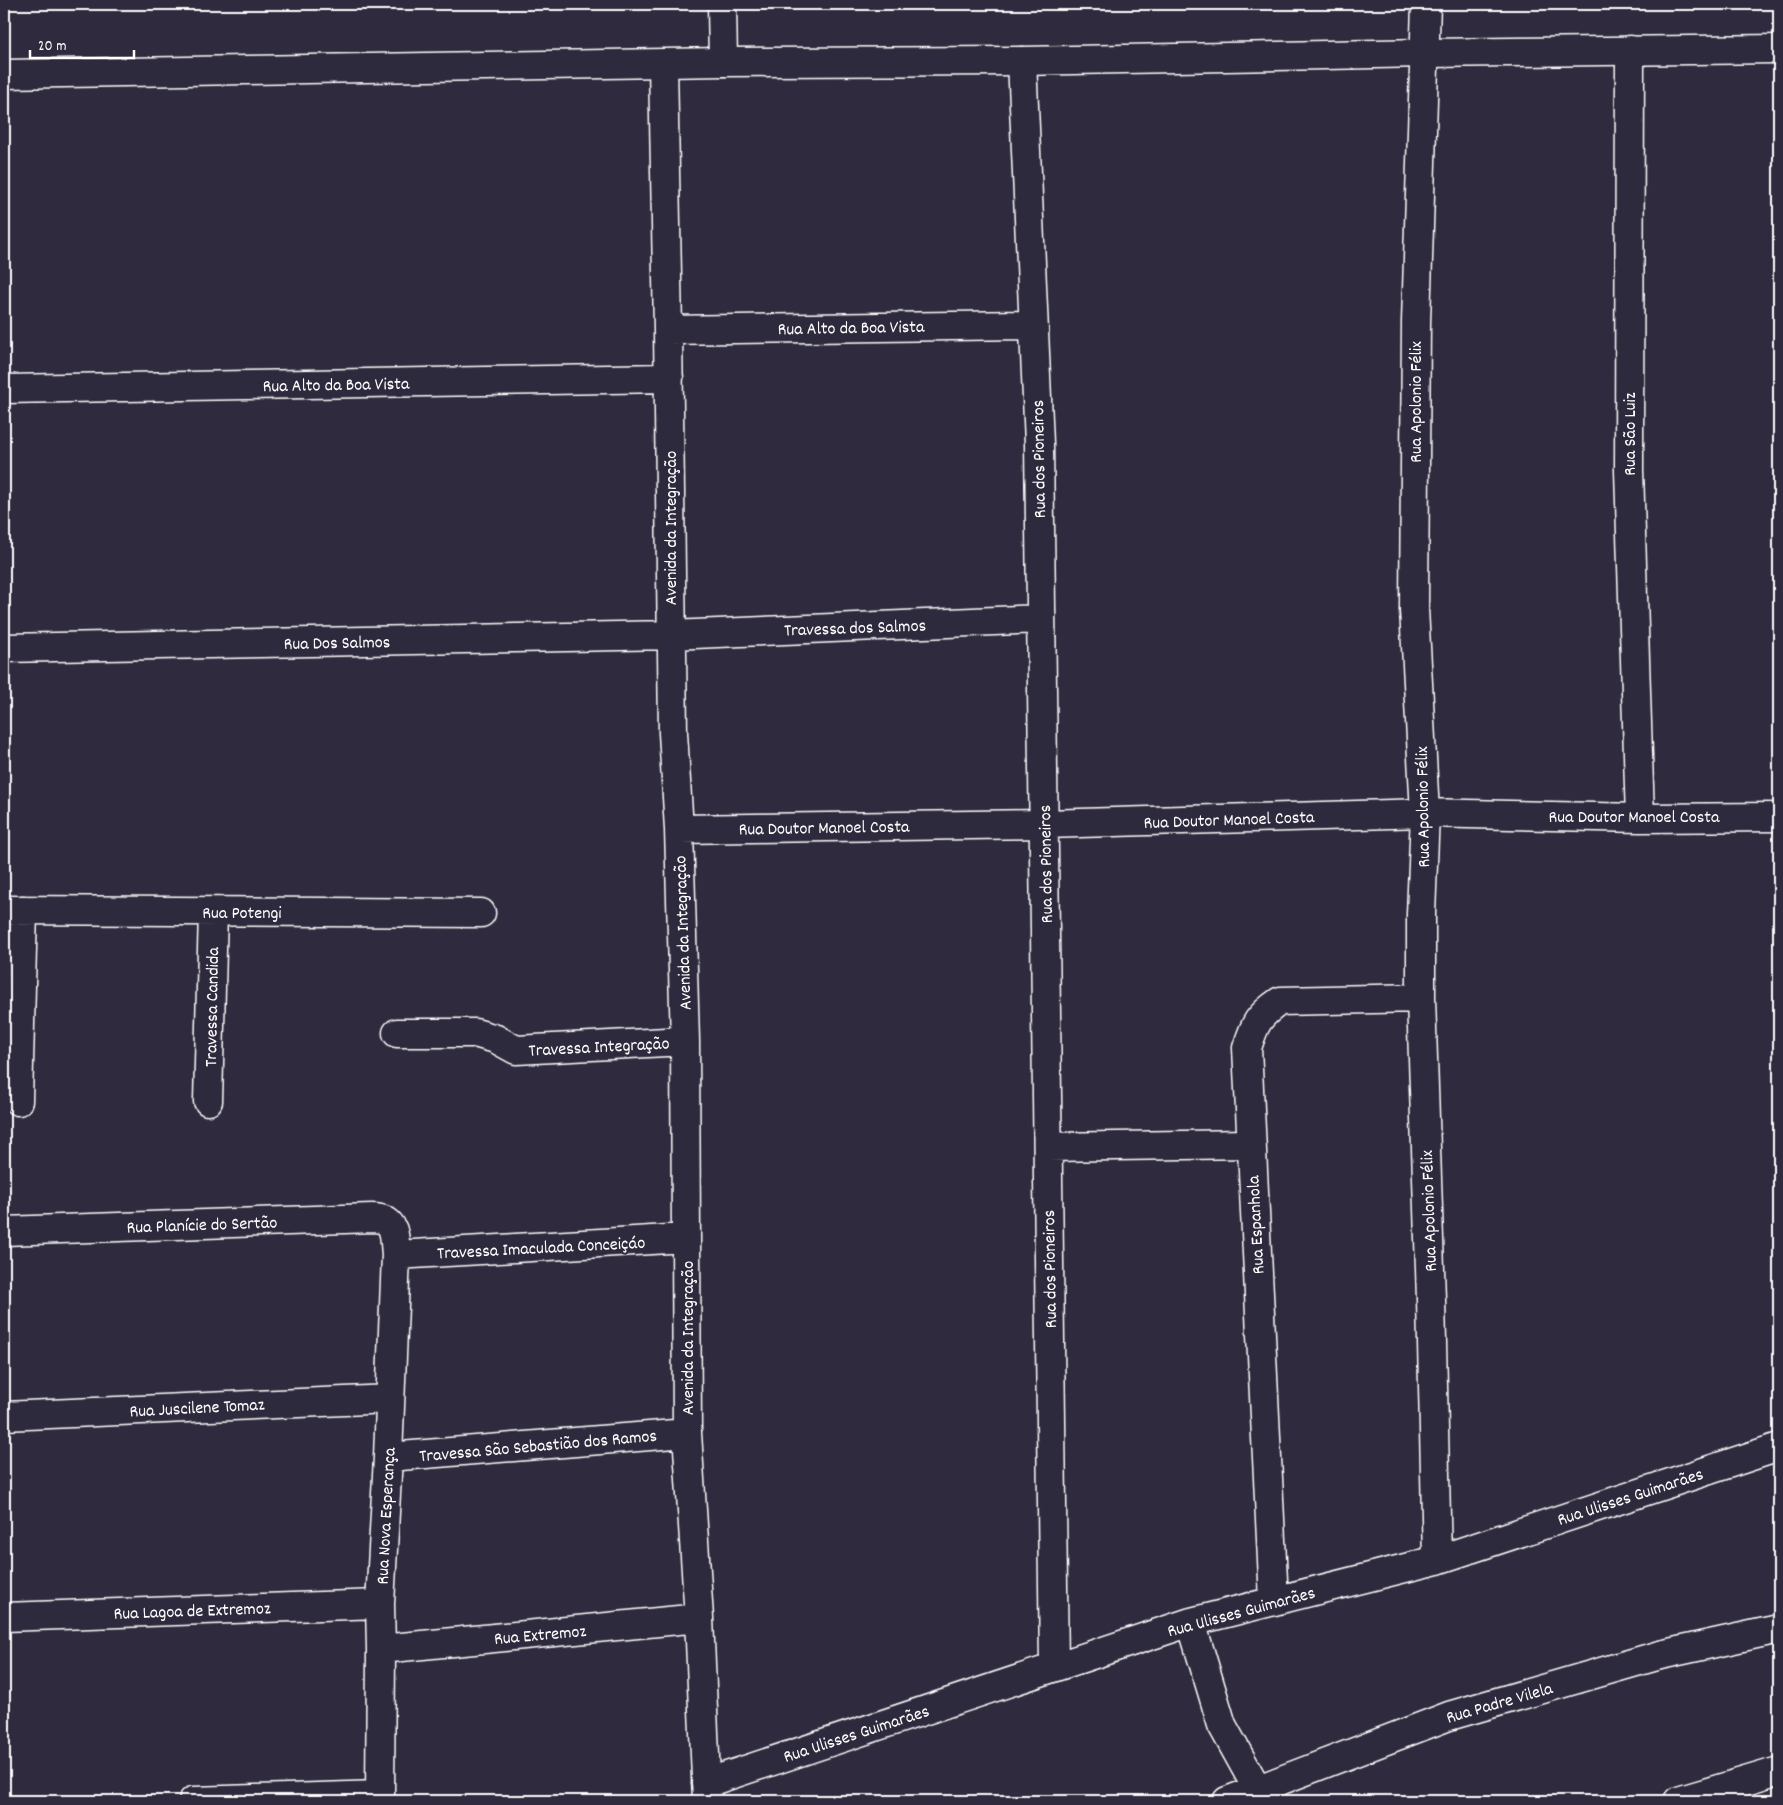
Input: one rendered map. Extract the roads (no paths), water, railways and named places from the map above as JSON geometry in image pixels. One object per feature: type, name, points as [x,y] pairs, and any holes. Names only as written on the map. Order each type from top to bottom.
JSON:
[{"type":"street","points":[[722,4],[724,62]]},
{"type":"street","name":"Rua Apolonio Félix","points":[[1426,4],[1426,53],[1416,322],[1414,608],[1425,813],[1420,998],[1431,1290],[1437,1560]]},
{"type":"street","points":[[4,74],[724,62],[1022,61],[1630,50],[1779,50]]},
{"type":"street","name":"Rua São Luiz","points":[[1630,50],[1629,470],[1640,818]]},
{"type":"street","name":"Rua dos Pioneiros","points":[[1022,61],[1039,443],[1054,1667]]},
{"type":"street","name":"Avenida da Integração","points":[[663,64],[668,330],[670,635],[673,733],[679,830],[685,1041],[687,1433],[700,1618],[706,1792]]},
{"type":"street","name":"Rua Alto da Boa Vista","points":[[668,330],[1033,325]]},
{"type":"street","name":"Rua Alto da Boa Vista","points":[[4,389],[668,378]]},
{"type":"street","name":"Travessa dos Salmos","points":[[670,635],[1040,619]]},
{"type":"street","name":"Rua Dos Salmos","points":[[4,648],[670,635]]},
{"type":"street","name":"Rua Doutor Manoel Costa","points":[[679,830],[1045,824],[1425,813],[1640,818],[1779,816]]},
{"type":"street","points":[[13,910],[18,1101]]},
{"type":"street","name":"Rua Potengi","points":[[13,910],[481,913]]},
{"type":"street","name":"Travessa Candida","points":[[208,1101],[213,912]]},
{"type":"street","name":"Rua Espanhola","points":[[1274,1601],[1251,1144],[1248,1048],[1254,1028],[1264,1012],[1280,1001],[1420,998]]},
{"type":"street","name":"Travessa Integração","points":[[397,1033],[475,1033],[496,1039],[516,1050],[685,1041]]},
{"type":"street","points":[[1048,1147],[1251,1144]]},
{"type":"street","name":"Rua Planície do Sertão","points":[[4,1231],[381,1218],[389,1222],[395,1243]]},
{"type":"street","name":"Travessa Imaculada Conceiçáo","points":[[395,1243],[686,1238]]},
{"type":"street","name":"Rua Nova Esperança","points":[[380,1798],[380,1604],[388,1456],[395,1243]]},
{"type":"street","name":"Rua Juscilene Tomaz","points":[[4,1416],[390,1399]]},
{"type":"street","name":"Travessa São Sebastião dos Ramos","points":[[388,1456],[687,1433]]},
{"type":"street","name":"Rua Ulisses Guimarães","points":[[706,1792],[1054,1667],[1191,1622],[1437,1560],[1779,1446]]},
{"type":"street","name":"Rua Lagoa de Extremoz","points":[[4,1617],[380,1604]]},
{"type":"street","name":"Rua Extremoz","points":[[381,1649],[700,1618]]},
{"type":"street","points":[[1191,1622],[1222,1726],[1261,1795]]},
{"type":"street","name":"Rua Padre Vilela","points":[[1227,1801],[1261,1795],[1449,1716],[1660,1655],[1779,1629]]},
{"type":"street","points":[[1678,1801],[1779,1771]]},
{"type":"street","points":[[193,1801],[380,1798]]}]
